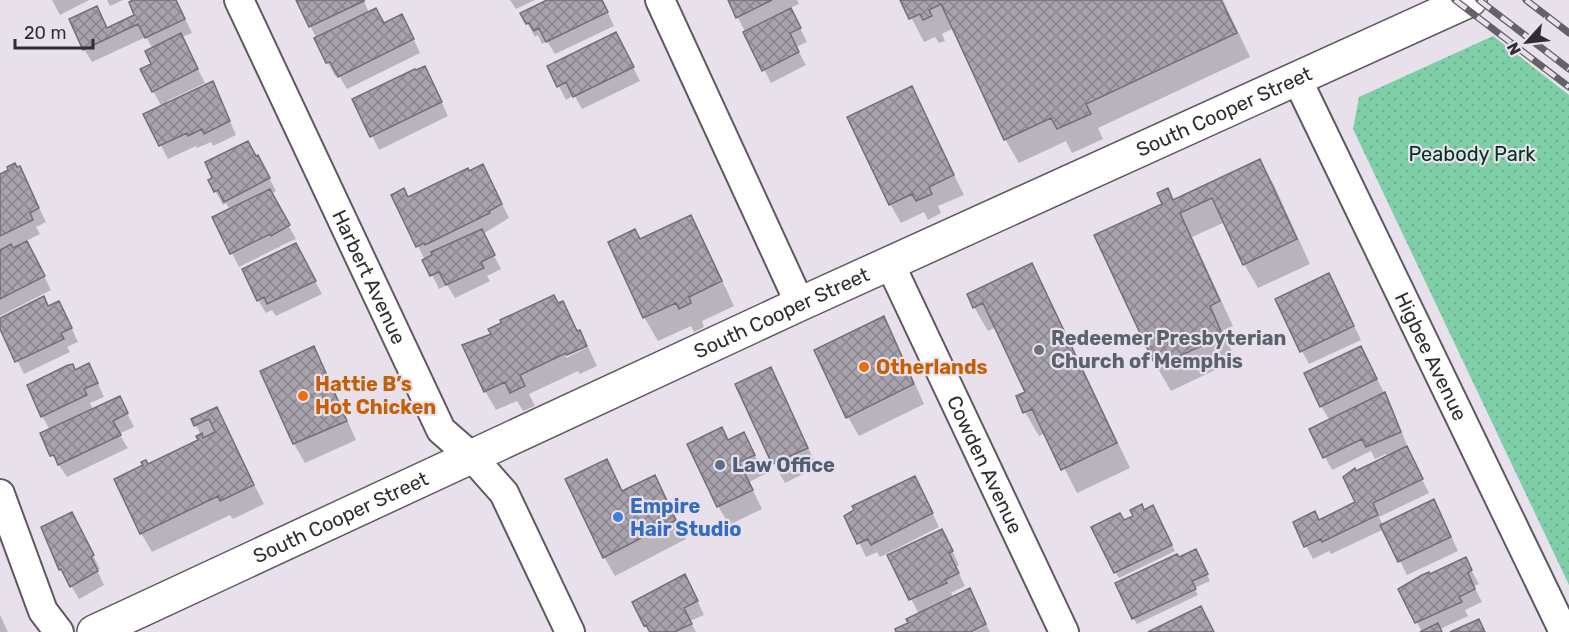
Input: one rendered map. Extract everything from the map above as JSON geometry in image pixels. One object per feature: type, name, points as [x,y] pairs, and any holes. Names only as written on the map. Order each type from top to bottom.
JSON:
[{"type":"main road","name":"South Cooper Street","points":[[94,632],[391,493],[473,458],[800,304],[1470,0]]},
{"type":"street","name":"Harbert Avenue","points":[[239,0],[441,430],[473,458],[504,493],[570,632]]},
{"type":"street","points":[[660,0],[800,304]]},
{"type":"street","name":"Higbee Avenue","points":[[1297,79],[1563,632]]},
{"type":"street","name":"Cowden Avenue","points":[[890,264],[1064,632]]},
{"type":"street","points":[[0,494],[43,611],[59,632]]},
{"type":"green space","name":"Peabody Park","points":[[1493,36],[1569,95],[1569,585],[1353,129],[1359,97]]},
{"type":"building","points":[[133,0],[176,0],[185,19],[145,38],[138,24],[83,50],[69,19],[97,6],[107,28],[134,15],[129,2]]},
{"type":"building","points":[[296,0],[363,0],[364,1],[309,27]]},
{"type":"building","points":[[547,0],[602,0],[608,12],[546,42],[539,28],[534,31],[529,23],[526,24],[520,13]]},
{"type":"building","points":[[728,0],[772,0],[736,18]]},
{"type":"building","points":[[900,0],[1221,0],[1237,33],[1086,104],[1091,114],[1057,129],[1051,118],[1004,140],[941,4],[929,10],[932,16],[923,20],[920,14],[909,19]]},
{"type":"building","points":[[376,8],[384,23],[402,14],[414,39],[338,77],[330,62],[326,63],[314,38]]},
{"type":"building","points":[[791,8],[801,28],[790,33],[799,52],[762,71],[743,32]]},
{"type":"building","points":[[616,32],[634,67],[573,97],[566,82],[557,87],[547,66]]},
{"type":"building","points":[[181,33],[198,69],[152,92],[140,69],[151,64],[145,51]]},
{"type":"building","points":[[425,66],[442,102],[370,137],[352,99]]},
{"type":"building","points":[[213,81],[230,121],[204,134],[202,129],[188,136],[187,133],[159,146],[143,114]]},
{"type":"building","points":[[912,86],[954,175],[929,187],[932,194],[916,201],[912,194],[889,205],[847,117]]},
{"type":"building","points":[[248,141],[270,178],[224,202],[218,190],[214,192],[208,180],[212,178],[205,162]]},
{"type":"building","points":[[1260,159],[1297,239],[1243,265],[1212,198],[1180,213],[1220,301],[1210,306],[1223,336],[1156,367],[1094,235],[1162,204],[1157,193],[1168,188],[1173,200]]},
{"type":"building","points":[[15,163],[17,167],[20,166],[39,208],[30,213],[33,220],[0,236],[0,174]]},
{"type":"building","points":[[483,164],[502,204],[489,211],[490,213],[425,245],[424,243],[416,247],[391,195],[404,188],[408,197],[468,168],[469,171]]},
{"type":"building","points":[[270,189],[290,225],[230,254],[212,217]]},
{"type":"building","points":[[691,215],[722,281],[689,297],[691,303],[679,309],[676,303],[643,318],[608,242],[635,229],[640,239]]},
{"type":"building","points":[[482,229],[495,255],[481,262],[484,268],[446,285],[439,272],[430,276],[422,260],[432,255],[431,252]]},
{"type":"building","points":[[27,241],[45,276],[0,299],[0,250],[11,244],[13,248]]},
{"type":"building","points":[[296,243],[316,281],[267,304],[264,297],[257,301],[242,269]]},
{"type":"building","name":"Redeemer Presbyterian Church of Memphis","points":[[1032,263],[1117,443],[1061,470],[1032,409],[1023,413],[1016,396],[1025,392],[983,303],[973,308],[967,294]]},
{"type":"building","points":[[1329,273],[1354,326],[1300,352],[1275,299]]},
{"type":"building","points":[[554,295],[558,303],[563,301],[587,346],[567,355],[566,353],[520,375],[525,386],[510,393],[505,382],[484,392],[462,345],[491,334],[488,329],[501,323],[500,320]]},
{"type":"building","points":[[44,296],[48,306],[59,301],[72,328],[61,333],[64,339],[15,362],[0,329],[0,318]]},
{"type":"building","name":"Otherlands","points":[[884,316],[914,384],[846,418],[814,350]]},
{"type":"building","name":"Hattie B’s Hot Chicken","points":[[314,346],[347,421],[293,444],[260,371]]},
{"type":"building","points":[[1361,346],[1377,379],[1320,407],[1304,373]]},
{"type":"building","points":[[89,363],[98,383],[84,389],[87,395],[41,417],[27,385],[68,365],[73,364],[75,370]]},
{"type":"building","points":[[771,367],[808,448],[772,464],[735,384]]},
{"type":"building","points":[[1385,392],[1401,432],[1366,447],[1362,439],[1323,458],[1309,429]]},
{"type":"building","points":[[120,396],[128,413],[113,421],[121,435],[58,465],[54,455],[50,456],[40,433]]},
{"type":"building","points":[[217,407],[254,485],[220,501],[218,496],[140,534],[114,479],[143,465],[141,462],[146,460],[148,464],[198,440],[196,436],[202,433],[203,438],[215,432],[209,419],[194,426],[191,419]]},
{"type":"building","points":[[722,427],[728,440],[744,432],[755,455],[739,462],[753,490],[717,507],[687,444]]},
{"type":"building","points":[[1407,446],[1423,479],[1373,503],[1378,515],[1322,542],[1321,539],[1304,547],[1293,522],[1315,511],[1319,520],[1355,502],[1343,477],[1355,468],[1356,471]]},
{"type":"building","points":[[607,459],[622,491],[655,475],[676,520],[603,558],[565,479]]},
{"type":"building","points":[[915,476],[933,513],[871,545],[868,539],[857,544],[844,516],[854,510],[852,506]]},
{"type":"building","points":[[1434,499],[1451,537],[1398,562],[1380,525]]},
{"type":"building","points":[[1142,504],[1144,510],[1153,505],[1172,545],[1114,573],[1091,527],[1120,513],[1124,520],[1133,516],[1130,510]]},
{"type":"building","points":[[72,512],[94,555],[91,557],[98,571],[70,587],[61,569],[59,570],[41,527]]},
{"type":"building","points":[[942,529],[953,551],[949,553],[959,573],[945,580],[947,583],[909,600],[887,555]]},
{"type":"building","points":[[1196,549],[1208,574],[1192,581],[1196,589],[1132,619],[1115,583],[1177,554],[1179,557]]},
{"type":"building","points":[[1466,557],[1472,570],[1468,573],[1475,589],[1459,597],[1462,602],[1415,623],[1398,589],[1422,575],[1429,572],[1430,574]]},
{"type":"building","points":[[685,574],[698,601],[684,608],[692,624],[674,632],[650,632],[646,625],[644,626],[632,602]]},
{"type":"building","points":[[970,588],[986,624],[970,632],[896,632],[895,629],[908,623],[906,619]]},
{"type":"building","points":[[1201,606],[1214,632],[1148,632]]},
{"type":"building","points":[[1479,619],[1485,632],[1450,632]]},
{"type":"building","points":[[1438,623],[1442,632],[1420,632]]},
{"type":"railway","points":[[1455,0],[1569,87]]},
{"type":"railway","points":[[1479,0],[1569,69]]},
{"type":"railway","points":[[1526,0],[1569,33]]},
{"type":"place","name":"Redeemer Presbyterian Church of Memphis","points":[[1039,350]]},
{"type":"place","name":"Otherlands","points":[[864,367]]},
{"type":"place","name":"Hattie B’s Hot Chicken","points":[[303,396]]},
{"type":"place","name":"Law Office","points":[[720,465]]},
{"type":"place","name":"Empire Hair Studio","points":[[618,517]]}]
